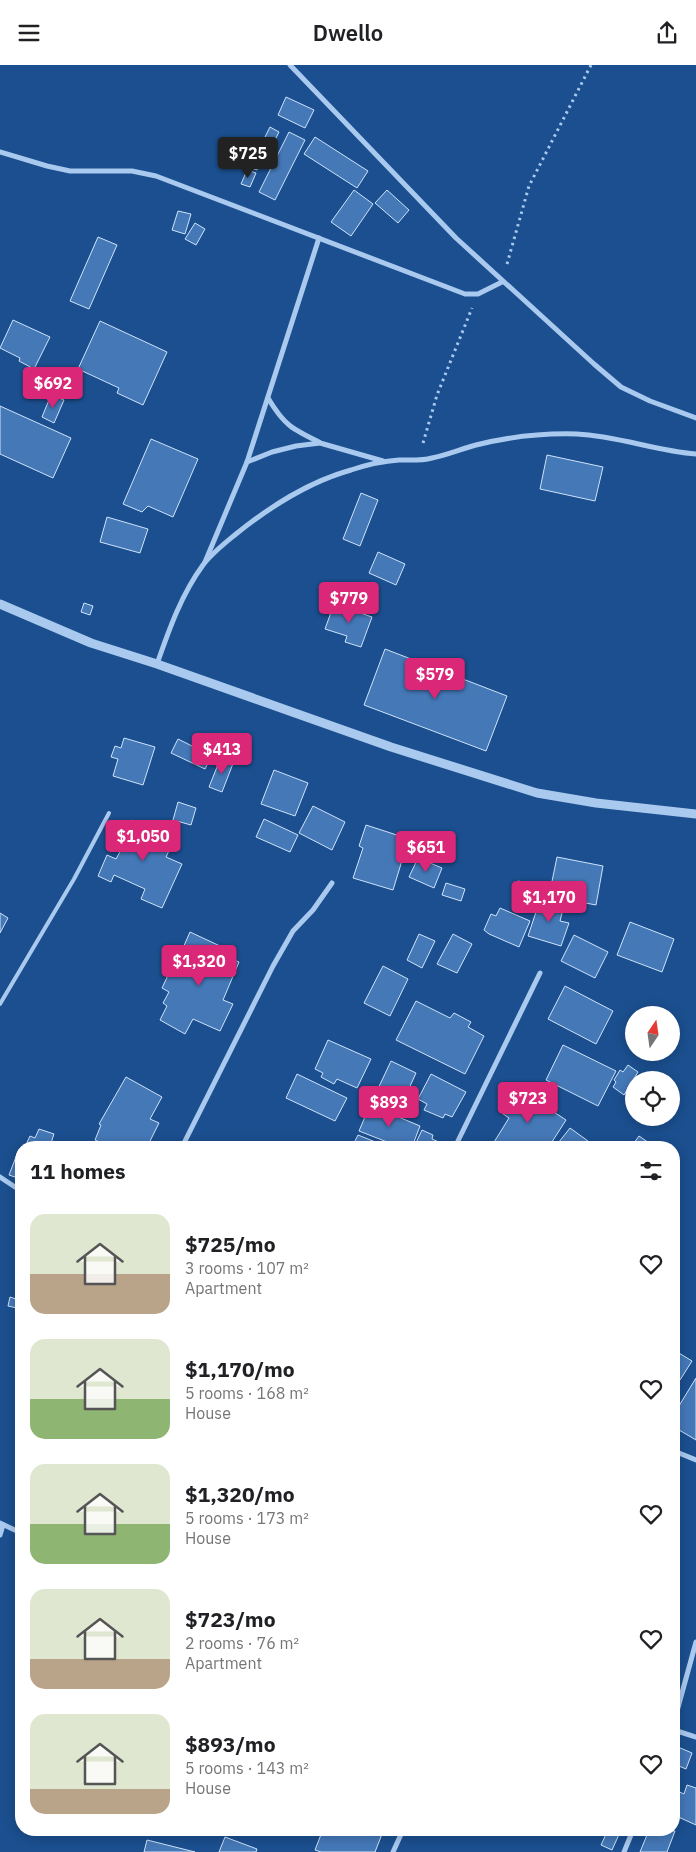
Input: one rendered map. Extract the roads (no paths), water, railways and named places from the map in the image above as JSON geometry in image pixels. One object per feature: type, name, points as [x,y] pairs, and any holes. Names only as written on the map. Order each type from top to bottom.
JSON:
[{"type":"street","points":[[290,65],[456,238],[502,282],[621,387],[650,401],[696,418]]},
{"type":"street","points":[[0,152],[70,171],[132,171],[156,176],[465,294],[478,294],[502,282]]},
{"type":"street","points":[[157,664],[176,612],[203,565],[247,463],[319,238]]},
{"type":"street","points":[[268,398],[279,416],[294,430],[320,443],[385,461]]},
{"type":"street","points":[[203,565],[223,544],[281,501],[313,483],[350,470],[385,461],[418,461],[478,444],[545,435],[576,434],[608,437],[680,453],[696,454]]},
{"type":"street","points":[[247,463],[288,448],[320,443]]},
{"type":"street","points":[[0,604],[91,643],[157,664],[391,747],[537,793],[596,803],[696,815]]},
{"type":"street","points":[[185,1141],[273,966],[293,931],[313,910],[332,883]]},
{"type":"street","points":[[458,1141],[540,973]]},
{"type":"street","points":[[0,1177],[15,1187]]},
{"type":"street","points":[[680,1454],[696,1461]]},
{"type":"street","points":[[0,1535],[1,1524],[15,1530]]},
{"type":"street","points":[[680,1700],[696,1642]]},
{"type":"street","points":[[680,1732],[696,1737]]},
{"type":"street","points":[[393,1852],[400,1836]]},
{"type":"street","points":[[624,1852],[631,1836]]},
{"type":"lane","points":[[0,1004],[74,879],[109,813]]}]
